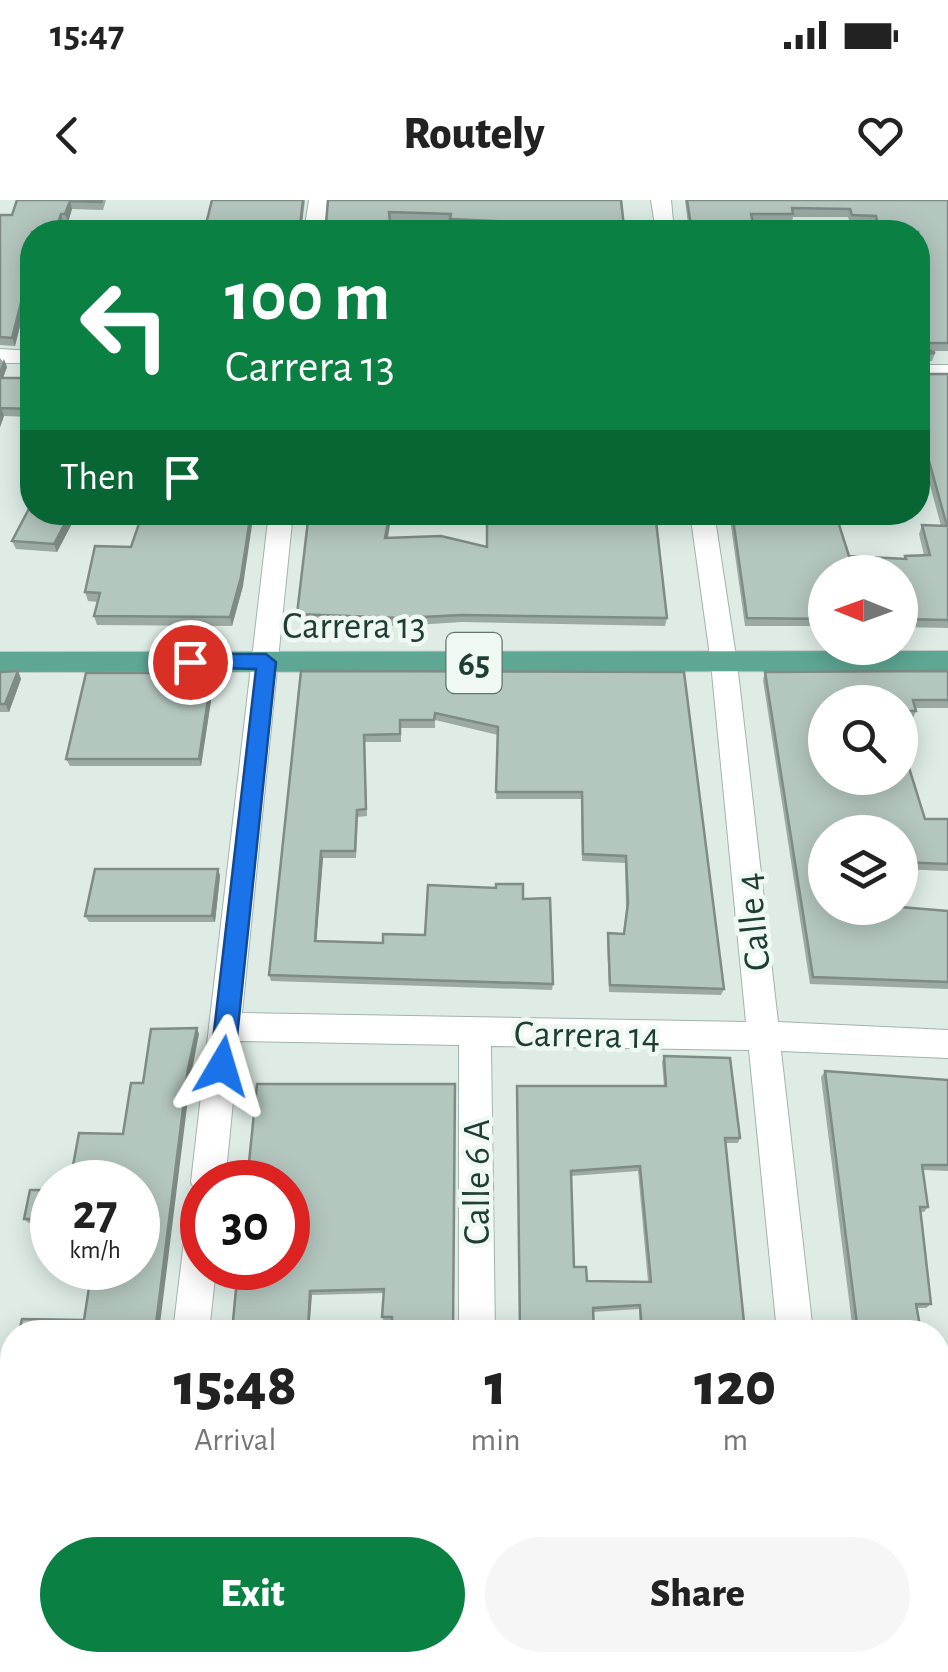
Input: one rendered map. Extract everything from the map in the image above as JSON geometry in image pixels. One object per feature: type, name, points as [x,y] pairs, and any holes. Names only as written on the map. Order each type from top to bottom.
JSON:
[{"type":"main road","name":"Carrera 13","points":[[0,662],[948,661]]},
{"type":"street","points":[[211,1160],[280,525]]},
{"type":"street","name":"Calle 4","points":[[704,525],[724,664],[794,1320]]},
{"type":"street","name":"Carrera 14","points":[[226,1027],[764,1036],[948,1044]]},
{"type":"street","name":"Calle 6 A","points":[[475,1032],[477,1320]]},
{"type":"street","points":[[192,1320],[196,1290]]},
{"type":"building","points":[[17,200],[102,200],[70,201],[59,220],[20,220],[20,306],[12,338],[0,337],[0,215],[12,215]]},
{"type":"building","points":[[212,200],[303,200],[301,220],[207,220]]},
{"type":"building","points":[[328,200],[621,200],[623,220],[472,220],[450,219],[451,214],[389,212],[390,220],[326,220]]},
{"type":"building","points":[[687,200],[948,200],[948,343],[930,343],[930,220],[877,220],[876,216],[852,215],[850,209],[792,208],[793,214],[751,214],[752,220],[690,220]]},
{"type":"building","points":[[930,374],[948,374],[948,620],[918,619],[918,555],[930,555],[922,525],[947,526],[930,465]]},
{"type":"building","points":[[0,378],[20,378],[20,409],[0,411]]},
{"type":"building","points":[[20,525],[64,525],[54,544],[12,541]]},
{"type":"building","points":[[139,525],[249,525],[230,617],[94,616],[100,593],[85,592],[95,546],[131,547]]},
{"type":"building","points":[[307,525],[388,525],[385,538],[441,536],[487,547],[487,525],[656,525],[667,618],[297,614]]},
{"type":"building","points":[[734,525],[839,525],[849,555],[808,555],[808,619],[747,618]]},
{"type":"building","points":[[18,671],[5,704],[0,704],[0,672]]},
{"type":"building","points":[[301,671],[684,672],[724,989],[610,985],[608,933],[624,934],[628,903],[626,856],[583,854],[582,792],[496,792],[498,727],[435,713],[434,720],[400,720],[400,734],[364,735],[366,809],[357,810],[355,851],[321,851],[315,941],[383,943],[383,934],[425,935],[428,885],[496,888],[496,884],[523,884],[523,899],[550,898],[553,984],[269,975]]},
{"type":"building","points":[[948,671],[948,700],[918,700],[918,685],[808,685],[808,795],[918,795],[925,819],[948,819],[948,864],[918,863],[918,815],[808,815],[808,925],[918,925],[918,908],[948,911],[948,982],[813,977],[765,672]]},
{"type":"building","points":[[86,673],[212,673],[199,759],[66,759]]},
{"type":"building","points":[[95,869],[218,869],[212,916],[85,916]]},
{"type":"building","points":[[197,1028],[188,1069],[157,1320],[84,1320],[89,1290],[160,1290],[160,1160],[74,1160],[79,1133],[123,1134],[131,1083],[143,1083],[151,1029]]},
{"type":"building","points":[[664,1056],[730,1058],[740,1138],[725,1138],[744,1320],[641,1320],[640,1305],[593,1308],[594,1320],[520,1320],[517,1086],[666,1086]],"holes":[[[640,1166],[651,1282],[587,1281],[586,1267],[574,1267],[571,1171]]]},
{"type":"building","points":[[825,1071],[948,1080],[948,1165],[922,1165],[928,1207],[920,1207],[931,1304],[916,1304],[919,1320],[856,1320]]},
{"type":"building","points":[[257,1084],[455,1084],[453,1320],[382,1317],[384,1289],[310,1291],[309,1320],[233,1320],[236,1290],[310,1290],[310,1160],[249,1160]]},
{"type":"building","points":[[30,1190],[30,1219],[24,1219]]},
{"type":"route","points":[[190,662],[266,662],[222,1066]]}]
